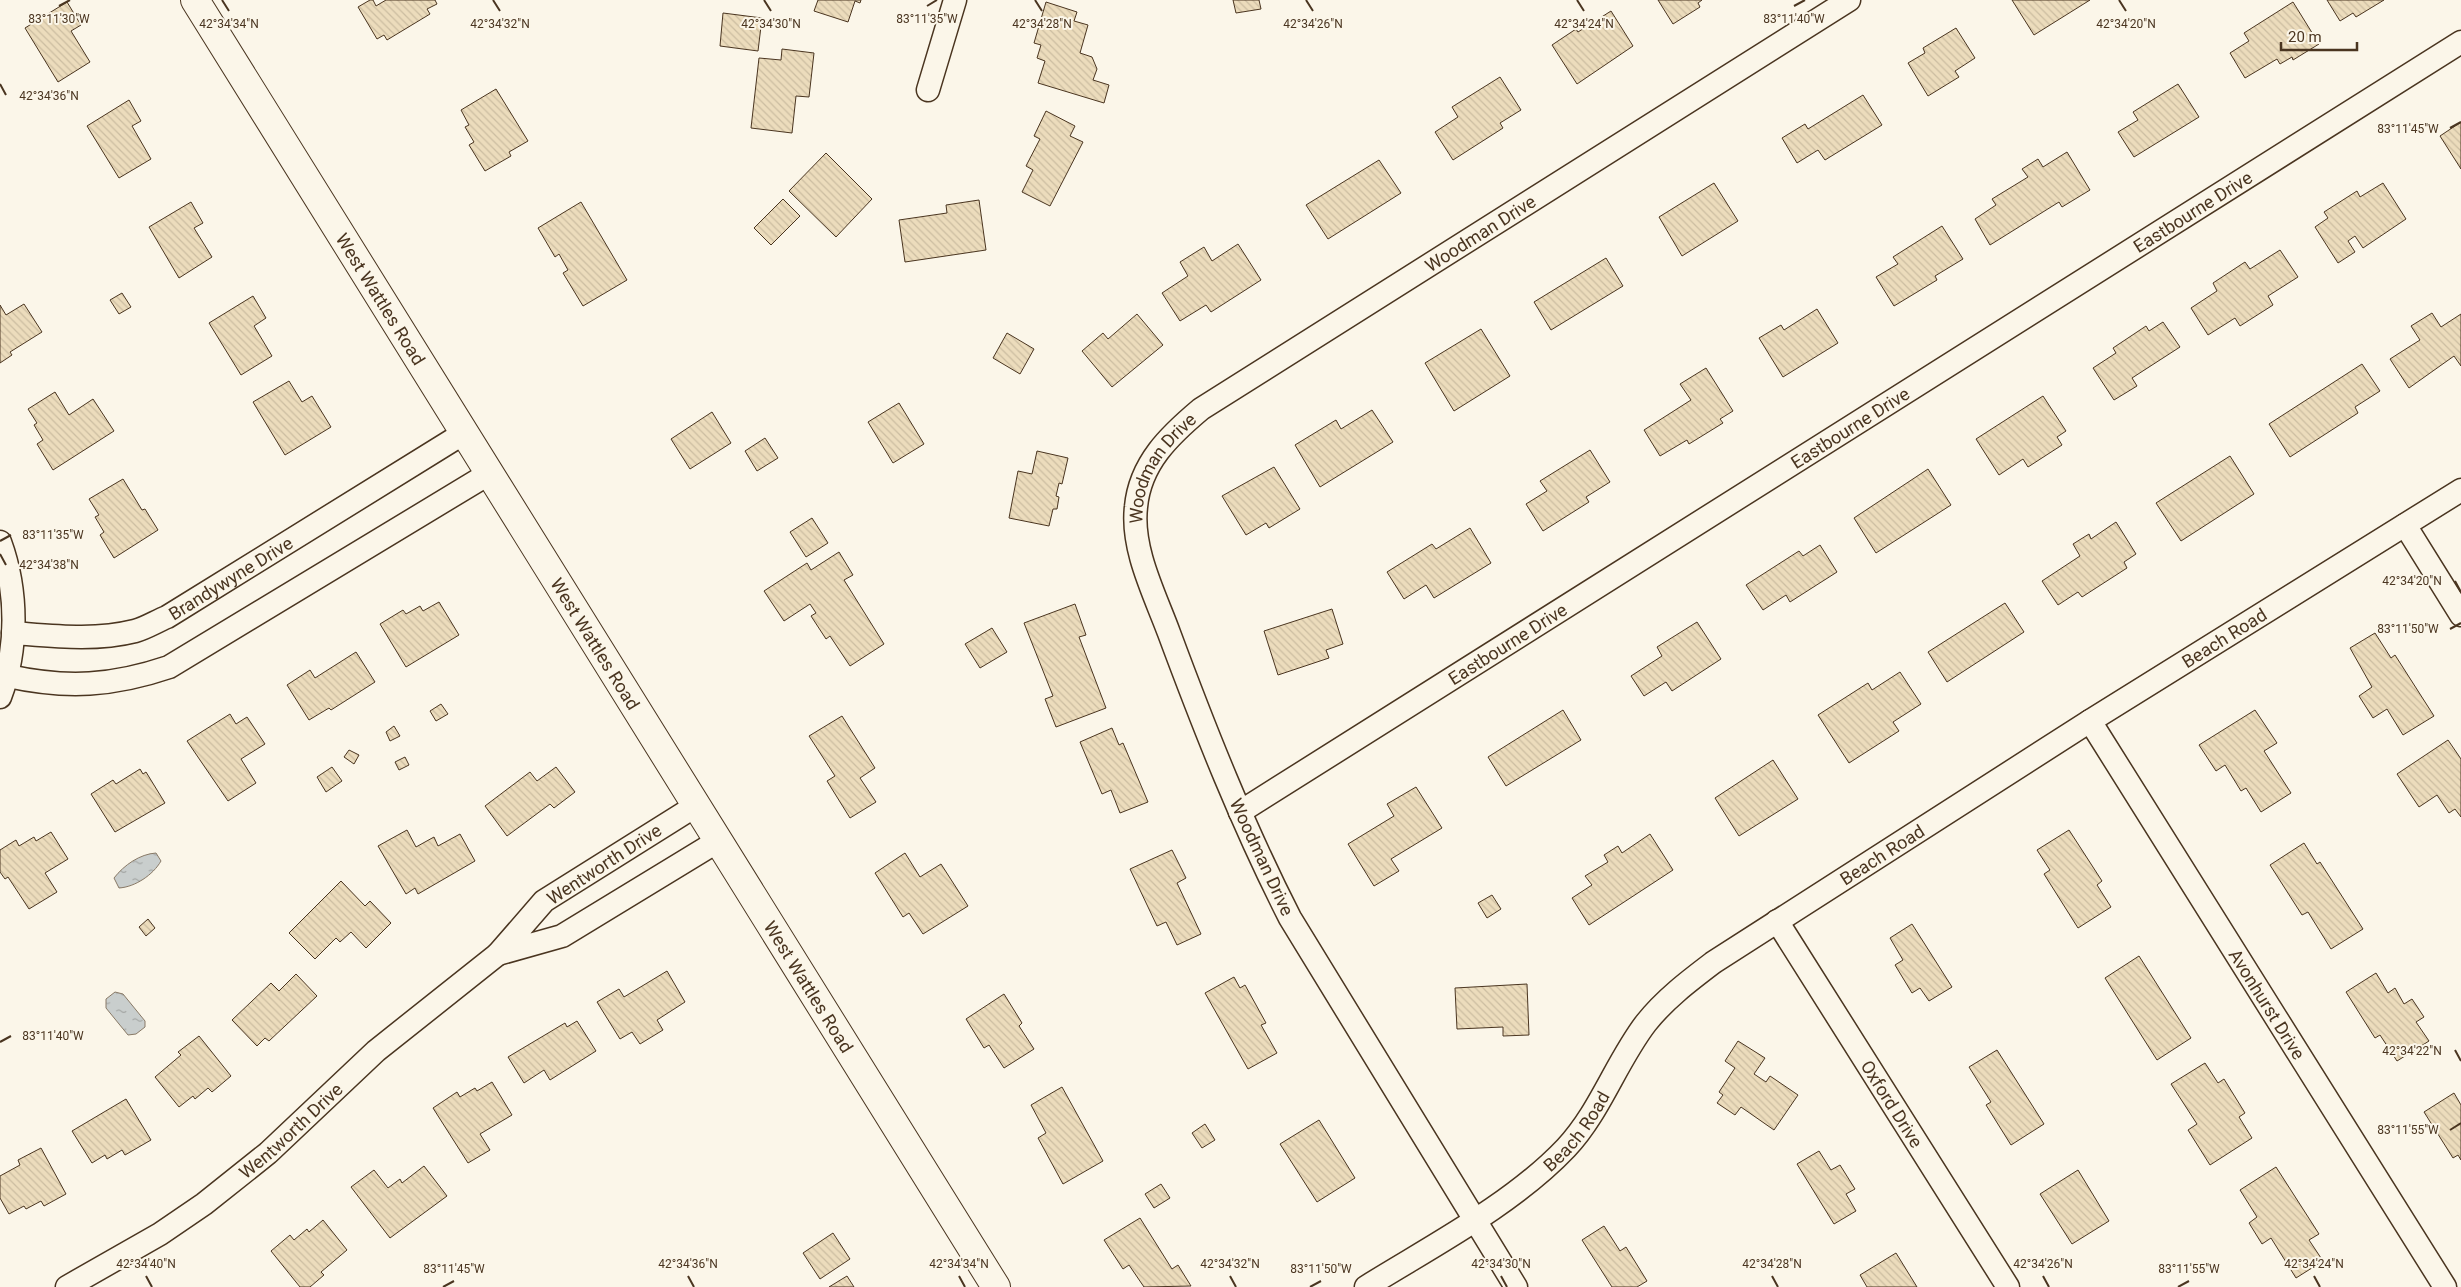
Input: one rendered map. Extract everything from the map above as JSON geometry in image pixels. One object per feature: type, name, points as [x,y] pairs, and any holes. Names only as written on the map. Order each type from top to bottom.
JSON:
[{"type":"street","name":"West Wattles Road","points":[[195,0],[996,1287]]},
{"type":"street","points":[[928,90],[955,0]]},
{"type":"street","name":"Woodman Drive","points":[[1516,1287],[1290,918],[1240,812],[1146,569],[1137,534],[1136,507],[1140,488],[1156,452],[1173,432],[1201,409],[1849,0]]},
{"type":"street","name":"Eastbourne Drive","points":[[1240,812],[2461,42]]},
{"type":"street","name":"Brandywyne Drive","points":[[13,633],[69,637],[97,636],[136,630],[167,617],[464,433]]},
{"type":"street","points":[[8,676],[34,682],[94,684],[133,679],[169,667],[490,474]]},
{"type":"street","name":"Beach Road","points":[[1366,1287],[1529,1182],[1567,1147],[1587,1122],[1646,1024],[1664,1003],[1714,962],[2090,721],[2461,490]]},
{"type":"street","points":[[2405,525],[2461,615]]},
{"type":"street","points":[[0,542],[9,573],[13,633],[8,676],[0,697]]},
{"type":"street","name":"Avonhurst Drive","points":[[2090,721],[2445,1287]]},
{"type":"street","name":"Wentworth Drive","points":[[68,1287],[152,1238],[204,1204],[268,1153],[376,1051],[498,954],[544,901],[696,805]]},
{"type":"street","name":"Wentworth Drive","points":[[498,954],[562,936],[718,841]]},
{"type":"street","name":"Oxford Drive","points":[[1777,921],[2008,1287]]},
{"type":"water","points":[[156,853],[161,861],[153,871],[137,883],[119,888],[114,878],[123,869],[138,858]]},
{"type":"water","points":[[115,992],[123,994],[145,1021],[145,1027],[136,1034],[128,1035],[106,1008],[106,999]]},
{"type":"building","points":[[373,0],[376,6],[386,0],[435,0],[437,4],[427,9],[430,14],[387,40],[384,35],[377,39],[358,7]]},
{"type":"building","points":[[818,0],[861,0],[860,3],[855,1],[848,22],[814,11]]},
{"type":"building","points":[[1233,0],[1259,0],[1261,9],[1236,13]]},
{"type":"building","points":[[1658,0],[1702,0],[1698,3],[1700,7],[1673,24]]},
{"type":"building","points":[[2012,0],[2090,0],[2034,35]]},
{"type":"building","points":[[2327,0],[2384,0],[2356,17],[2353,13],[2340,21]]},
{"type":"building","points":[[67,2],[81,25],[71,31],[90,62],[58,82],[25,28]]},
{"type":"building","points":[[1046,2],[1077,12],[1074,21],[1088,25],[1080,53],[1092,57],[1097,69],[1093,80],[1109,85],[1104,103],[1038,83],[1045,61],[1037,58],[1041,45],[1034,43]]},
{"type":"building","points":[[2293,2],[2319,44],[2293,60],[2292,57],[2280,64],[2277,59],[2245,78],[2230,53],[2249,41],[2244,33]]},
{"type":"building","points":[[1611,11],[1633,46],[1577,84],[1552,45],[1576,29],[1578,32]]},
{"type":"building","points":[[723,13],[762,18],[758,51],[720,46]]},
{"type":"building","points":[[1956,28],[1975,58],[1955,71],[1959,77],[1928,96],[1908,63],[1925,53],[1923,48]]},
{"type":"building","points":[[782,49],[814,53],[809,97],[796,96],[792,133],[751,128],[759,58],[781,60]]},
{"type":"building","points":[[1500,77],[1521,110],[1500,123],[1503,128],[1453,160],[1435,132],[1458,117],[1452,107]]},
{"type":"building","points":[[2178,84],[2199,117],[2134,157],[2118,132],[2138,120],[2133,112]]},
{"type":"building","points":[[496,89],[528,141],[509,152],[511,156],[485,171],[469,145],[474,142],[465,127],[469,125],[461,110]]},
{"type":"building","points":[[1863,95],[1882,125],[1825,160],[1818,150],[1797,163],[1782,138],[1805,124],[1808,129]]},
{"type":"building","points":[[129,100],[141,121],[132,126],[151,159],[119,178],[87,126]]},
{"type":"building","points":[[1046,111],[1075,126],[1070,136],[1083,142],[1050,206],[1022,192],[1033,170],[1026,166],[1040,139],[1034,136]]},
{"type":"building","points":[[2461,122],[2461,169],[2440,136]]},
{"type":"building","points":[[2067,152],[2090,190],[2062,207],[2059,202],[1990,245],[1975,219],[1996,205],[1992,199],[2028,177],[2022,169],[2038,159],[2043,167]]},
{"type":"building","points":[[826,153],[872,199],[836,237],[789,191]]},
{"type":"building","points":[[1379,160],[1401,193],[1328,239],[1306,205]]},
{"type":"building","points":[[1714,183],[1738,221],[1682,256],[1659,217]]},
{"type":"building","points":[[2383,183],[2406,219],[2363,248],[2355,236],[2348,241],[2355,252],[2338,263],[2315,227],[2328,218],[2324,212],[2357,191],[2360,197]]},
{"type":"building","points":[[783,199],[800,216],[771,245],[754,228]]},
{"type":"building","points":[[979,200],[986,250],[905,262],[899,220],[947,213],[946,205]]},
{"type":"building","points":[[191,202],[203,223],[194,228],[212,257],[179,278],[149,227]]},
{"type":"building","points":[[581,202],[627,280],[583,306],[563,273],[568,270],[559,254],[555,257],[538,228]]},
{"type":"building","points":[[1942,226],[1963,259],[1935,276],[1937,280],[1894,306],[1876,277],[1898,264],[1893,257]]},
{"type":"building","points":[[1238,244],[1261,280],[1211,312],[1206,305],[1180,321],[1162,293],[1188,276],[1180,262],[1204,247],[1212,261]]},
{"type":"building","points":[[2280,250],[2298,277],[2268,296],[2273,305],[2240,326],[2235,318],[2208,335],[2191,308],[2217,291],[2213,283],[2245,262],[2250,269]]},
{"type":"building","points":[[1606,258],[1623,286],[1551,330],[1534,302]]},
{"type":"building","points":[[122,293],[131,307],[119,314],[110,300]]},
{"type":"building","points":[[253,296],[266,318],[254,326],[272,356],[241,375],[209,323]]},
{"type":"building","points":[[24,304],[42,332],[10,352],[12,355],[0,363],[0,305],[6,315]]},
{"type":"building","points":[[1817,309],[1838,343],[1783,377],[1759,338],[1781,325],[1784,330]]},
{"type":"building","points":[[2432,313],[2441,327],[2461,314],[2461,366],[2454,356],[2409,388],[2390,359],[2420,340],[2411,326]]},
{"type":"building","points":[[1137,314],[1163,345],[1112,387],[1082,351],[1103,333],[1108,339]]},
{"type":"building","points":[[2163,322],[2180,347],[2132,378],[2137,386],[2114,400],[2093,368],[2116,353],[2113,348],[2146,326],[2149,331]]},
{"type":"building","points":[[1481,329],[1510,376],[1454,411],[1425,363]]},
{"type":"building","points":[[1007,333],[1034,349],[1020,374],[993,358]]},
{"type":"building","points":[[2362,364],[2380,391],[2355,407],[2358,413],[2290,457],[2269,424]]},
{"type":"building","points":[[1706,368],[1733,411],[1720,419],[1723,423],[1689,444],[1687,440],[1660,456],[1644,430],[1691,400],[1680,384]]},
{"type":"building","points":[[289,381],[302,402],[312,396],[331,427],[285,455],[253,402]]},
{"type":"building","points":[[55,392],[69,415],[93,399],[114,431],[53,470],[37,444],[43,440],[34,425],[37,423],[28,409]]},
{"type":"building","points":[[2043,396],[2066,431],[2057,437],[2062,445],[2028,467],[2023,459],[1999,475],[1976,439]]},
{"type":"building","points":[[899,403],[924,444],[893,463],[868,422]]},
{"type":"building","points":[[1372,410],[1393,442],[1320,487],[1295,445],[1336,420],[1341,429]]},
{"type":"building","points":[[712,412],[731,443],[690,469],[671,439]]},
{"type":"building","points":[[765,438],[778,458],[757,471],[745,451]]},
{"type":"building","points":[[1590,450],[1610,482],[1586,497],[1589,502],[1543,531],[1526,504],[1547,491],[1540,481]]},
{"type":"building","points":[[1037,451],[1068,458],[1062,484],[1059,483],[1056,496],[1059,497],[1057,509],[1053,509],[1049,526],[1009,518],[1018,471],[1032,474]]},
{"type":"building","points":[[2230,456],[2254,494],[2181,541],[2156,503]]},
{"type":"building","points":[[1274,467],[1300,509],[1269,528],[1266,523],[1246,535],[1222,496]]},
{"type":"building","points":[[1928,469],[1951,505],[1876,553],[1854,518]]},
{"type":"building","points":[[123,479],[142,510],[145,509],[158,530],[114,558],[100,535],[104,532],[95,517],[99,515],[89,499]]},
{"type":"building","points":[[812,518],[828,543],[806,557],[790,532]]},
{"type":"building","points":[[2116,522],[2136,554],[2124,562],[2127,568],[2082,597],[2078,592],[2058,605],[2042,581],[2080,556],[2073,544],[2089,534],[2091,539]]},
{"type":"building","points":[[1470,528],[1491,563],[1434,598],[1426,585],[1404,599],[1387,572],[1432,544],[1436,549]]},
{"type":"building","points":[[1820,545],[1837,572],[1790,602],[1786,595],[1763,610],[1746,585],[1799,551],[1803,556]]},
{"type":"building","points":[[839,552],[853,575],[844,580],[884,644],[850,666],[830,636],[826,639],[811,616],[816,613],[810,604],[784,621],[764,591],[807,563],[811,570]]},
{"type":"building","points":[[439,602],[459,635],[406,667],[380,624],[403,610],[406,614],[420,606],[423,611]]},
{"type":"building","points":[[2005,603],[2024,632],[1947,682],[1928,652]]},
{"type":"building","points":[[1075,604],[1086,635],[1079,637],[1106,708],[1056,727],[1045,699],[1053,696],[1024,623]]},
{"type":"building","points":[[1332,609],[1343,644],[1326,650],[1329,658],[1278,675],[1264,631]]},
{"type":"building","points":[[1697,622],[1721,659],[1672,691],[1666,682],[1644,696],[1631,676],[1662,656],[1657,647]]},
{"type":"building","points":[[992,628],[1007,652],[980,668],[965,644]]},
{"type":"building","points":[[2375,633],[2391,658],[2395,655],[2434,716],[2403,735],[2387,709],[2373,718],[2359,696],[2372,687],[2350,648]]},
{"type":"building","points":[[356,652],[375,682],[331,710],[329,708],[309,720],[287,685],[310,670],[315,678]]},
{"type":"building","points":[[1900,672],[1921,704],[1893,722],[1899,731],[1849,763],[1818,715],[1868,683],[1872,690]]},
{"type":"building","points":[[441,704],[448,714],[436,721],[430,711]]},
{"type":"building","points":[[1563,710],[1581,740],[1506,786],[1488,757]]},
{"type":"building","points":[[2255,710],[2277,743],[2264,751],[2291,793],[2261,812],[2246,788],[2241,791],[2225,765],[2216,771],[2199,745]]},
{"type":"building","points":[[230,714],[236,724],[247,717],[265,744],[241,759],[256,783],[228,801],[187,741]]},
{"type":"building","points":[[842,716],[875,768],[860,778],[876,802],[850,818],[827,781],[835,776],[809,736]]},
{"type":"building","points":[[394,726],[400,736],[390,741],[386,732]]},
{"type":"building","points":[[1112,728],[1119,745],[1123,743],[1148,802],[1120,813],[1111,790],[1102,794],[1080,742]]},
{"type":"building","points":[[2448,740],[2461,759],[2461,817],[2455,809],[2449,813],[2437,795],[2419,807],[2397,774]]},
{"type":"building","points":[[349,750],[359,755],[354,764],[344,757]]},
{"type":"building","points":[[405,757],[409,765],[399,770],[395,762]]},
{"type":"building","points":[[1773,760],[1798,799],[1739,836],[1715,798]]},
{"type":"building","points":[[332,767],[342,781],[326,792],[317,777]]},
{"type":"building","points":[[556,767],[575,792],[554,808],[550,804],[507,836],[485,806],[530,772],[537,781]]},
{"type":"building","points":[[140,769],[143,774],[146,772],[165,803],[115,832],[91,794],[113,780],[116,784]]},
{"type":"building","points":[[1416,787],[1442,828],[1391,859],[1399,871],[1374,886],[1348,844],[1394,816],[1387,804]]},
{"type":"building","points":[[407,830],[416,847],[434,837],[438,846],[460,834],[475,861],[418,894],[415,888],[406,894],[378,846]]},
{"type":"building","points":[[2069,830],[2102,881],[2097,885],[2111,907],[2078,928],[2044,874],[2050,870],[2037,850]]},
{"type":"building","points":[[51,832],[68,859],[45,873],[57,892],[29,909],[8,877],[5,879],[0,872],[0,850],[16,840],[19,846],[34,837],[36,841]]},
{"type":"building","points":[[1650,834],[1673,870],[1589,925],[1572,898],[1592,885],[1585,876],[1608,862],[1604,855],[1618,846],[1622,853]]},
{"type":"building","points":[[2304,843],[2317,864],[2320,862],[2363,929],[2331,949],[2308,912],[2302,915],[2270,865]]},
{"type":"building","points":[[1172,850],[1186,878],[1177,883],[1201,934],[1177,945],[1166,922],[1157,926],[1130,869]]},
{"type":"building","points":[[905,853],[920,877],[941,864],[968,906],[923,934],[909,913],[903,917],[875,873]]},
{"type":"building","points":[[341,881],[365,906],[370,901],[391,923],[366,948],[351,932],[340,942],[336,938],[315,959],[289,933]]},
{"type":"building","points":[[1492,895],[1501,909],[1487,918],[1478,903]]},
{"type":"building","points":[[148,919],[155,928],[146,936],[139,927]]},
{"type":"building","points":[[1912,924],[1952,987],[1929,1001],[1920,988],[1912,993],[1895,965],[1903,960],[1890,938]]},
{"type":"building","points":[[2139,956],[2191,1038],[2157,1060],[2105,978]]},
{"type":"building","points":[[667,971],[685,1002],[657,1020],[663,1030],[640,1044],[632,1032],[620,1039],[597,1002],[619,989],[624,997]]},
{"type":"building","points":[[2376,973],[2388,993],[2395,988],[2404,1004],[2412,999],[2424,1017],[2416,1022],[2429,1041],[2397,1061],[2380,1035],[2375,1038],[2346,992]]},
{"type":"building","points":[[296,974],[317,996],[269,1041],[265,1038],[257,1046],[232,1020],[271,983],[279,991]]},
{"type":"building","points":[[1234,977],[1240,988],[1245,985],[1266,1023],[1261,1025],[1277,1053],[1248,1069],[1205,993]]},
{"type":"building","points":[[1527,984],[1529,1035],[1503,1036],[1503,1027],[1457,1029],[1455,988]]},
{"type":"building","points":[[1004,994],[1022,1023],[1019,1026],[1034,1049],[1004,1068],[989,1045],[984,1048],[966,1019]]},
{"type":"building","points":[[577,1021],[596,1051],[550,1080],[544,1070],[524,1083],[508,1057],[565,1023],[567,1027]]},
{"type":"building","points":[[199,1036],[231,1076],[212,1092],[208,1088],[195,1099],[193,1096],[179,1107],[155,1077],[181,1055],[178,1052]]},
{"type":"building","points":[[1738,1041],[1765,1058],[1754,1074],[1766,1082],[1770,1076],[1798,1095],[1774,1130],[1741,1107],[1735,1115],[1717,1103],[1723,1095],[1719,1092],[1735,1068],[1725,1061]]},
{"type":"building","points":[[1997,1050],[2044,1124],[2011,1145],[1986,1105],[1991,1102],[1969,1067]]},
{"type":"building","points":[[2205,1063],[2218,1083],[2224,1079],[2245,1113],[2239,1117],[2252,1138],[2210,1165],[2188,1130],[2197,1124],[2171,1084]]},
{"type":"building","points":[[492,1082],[512,1115],[480,1134],[490,1150],[468,1163],[433,1108],[457,1092],[460,1097],[475,1088],[477,1091]]},
{"type":"building","points":[[1062,1087],[1103,1161],[1063,1184],[1038,1138],[1046,1133],[1031,1105]]},
{"type":"building","points":[[2454,1093],[2461,1105],[2461,1160],[2458,1155],[2453,1158],[2424,1112]]},
{"type":"building","points":[[126,1099],[151,1140],[125,1155],[122,1150],[107,1159],[105,1155],[92,1163],[72,1131]]},
{"type":"building","points":[[1319,1120],[1355,1178],[1317,1202],[1280,1144]]},
{"type":"building","points":[[1205,1124],[1215,1140],[1202,1148],[1192,1133]]},
{"type":"building","points":[[41,1148],[66,1194],[44,1206],[41,1201],[26,1209],[24,1206],[9,1214],[0,1198],[0,1176],[20,1165],[18,1160]]},
{"type":"building","points":[[1819,1151],[1831,1170],[1840,1165],[1855,1189],[1846,1194],[1856,1211],[1834,1224],[1797,1164]]},
{"type":"building","points":[[424,1166],[447,1196],[390,1238],[351,1187],[374,1170],[388,1188],[400,1179],[402,1183]]},
{"type":"building","points":[[2276,1167],[2319,1234],[2309,1240],[2323,1261],[2296,1278],[2271,1238],[2262,1244],[2249,1223],[2257,1217],[2240,1190]]},
{"type":"building","points":[[2078,1170],[2109,1221],[2072,1244],[2040,1194]]},
{"type":"building","points":[[1161,1184],[1170,1198],[1154,1208],[1145,1194]]},
{"type":"building","points":[[1140,1218],[1172,1269],[1178,1265],[1191,1286],[1144,1287],[1129,1265],[1123,1269],[1104,1240]]},
{"type":"building","points":[[323,1220],[347,1250],[321,1272],[324,1275],[310,1287],[300,1287],[271,1251],[290,1235],[294,1240],[307,1229],[309,1232]]},
{"type":"building","points":[[1604,1226],[1620,1251],[1626,1247],[1647,1281],[1637,1287],[1612,1287],[1582,1240]]},
{"type":"building","points":[[833,1233],[850,1259],[820,1279],[803,1253]]},
{"type":"building","points":[[1896,1253],[1917,1287],[1867,1287],[1860,1275]]},
{"type":"building","points":[[847,1276],[854,1287],[829,1287]]}]
